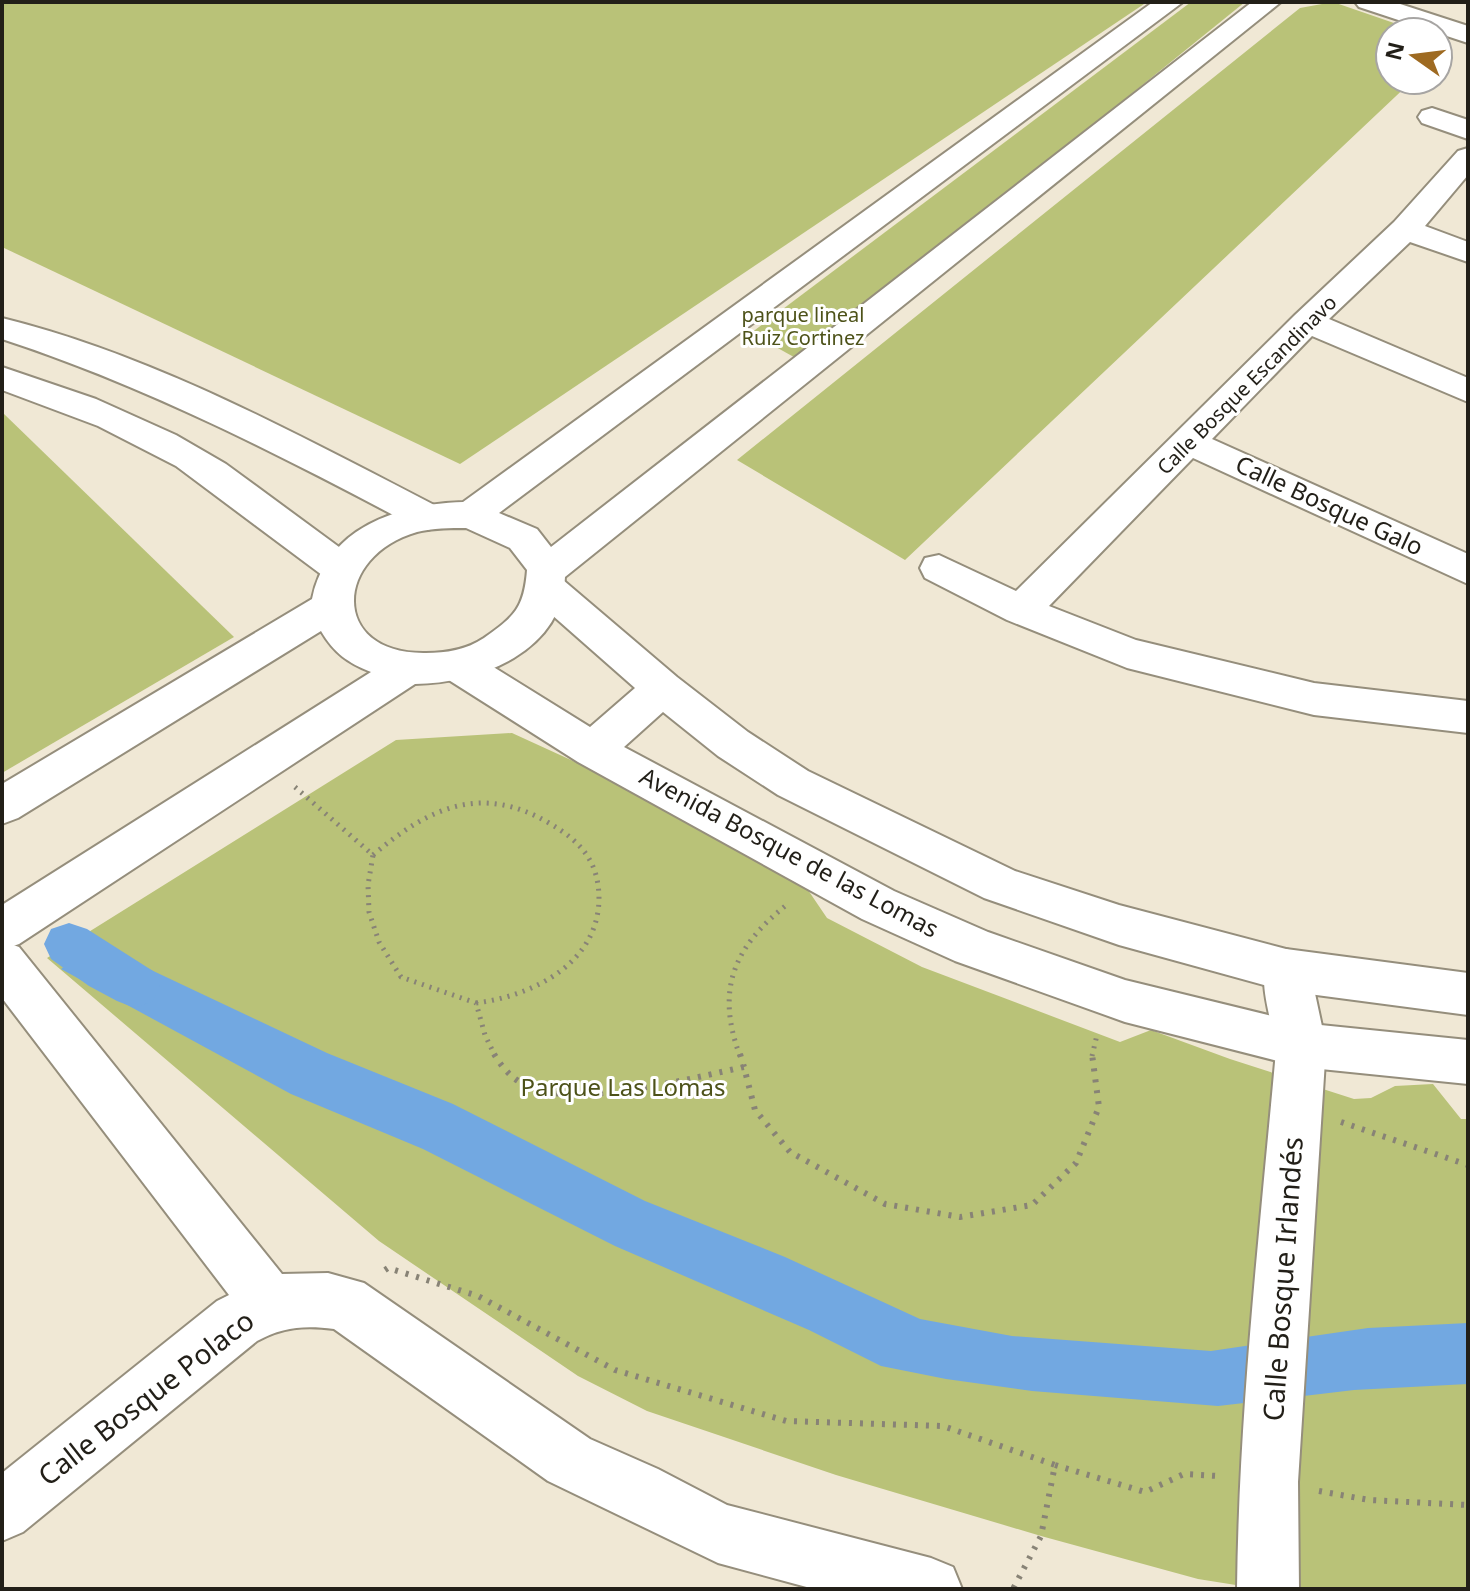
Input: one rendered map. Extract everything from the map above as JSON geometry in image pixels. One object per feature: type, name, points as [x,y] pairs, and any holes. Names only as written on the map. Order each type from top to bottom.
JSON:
[{"type":"street","points":[[335,587],[333,619],[345,639],[366,655],[407,669],[459,666],[492,654],[520,636],[539,614],[548,580],[1166,43],[1170,2]]},
{"type":"street","points":[[471,515],[1166,43],[1268,2]]},
{"type":"street","points":[[1442,2],[1468,11]]},
{"type":"street","points":[[1388,5],[1468,35]]},
{"type":"street","points":[[1432,117],[1468,130]]},
{"type":"street","name":"Calle Bosque Escandinavo","points":[[1021,610],[1307,322],[1405,229],[1468,157]]},
{"type":"street","points":[[1405,229],[1468,253]]},
{"type":"street","points":[[1307,322],[1468,391]]},
{"type":"street","points":[[2,328],[93,357],[169,387],[427,517]]},
{"type":"street","points":[[2,378],[61,397],[131,428],[211,472],[335,587]]},
{"type":"street","name":"Calle Bosque Galo","points":[[1190,443],[1468,570]]},
{"type":"street","points":[[2,806],[335,587],[362,545],[392,527],[427,517],[471,515],[503,524],[524,536],[548,580],[662,688],[733,744],[793,783],[1000,885],[1119,925],[1286,970],[1468,994]]},
{"type":"street","points":[[939,568],[1021,610],[1127,653],[1314,699],[1468,717]]},
{"type":"street","name":"Avenida Bosque de las Lomas","points":[[459,666],[593,750],[878,905],[972,947],[1097,991],[1301,1045],[1468,1062]]},
{"type":"street","points":[[2,930],[407,669]]},
{"type":"street","points":[[593,750],[662,688]]},
{"type":"street","points":[[2,961],[270,1303]]},
{"type":"street","name":"Calle Bosque Irlandés","points":[[1268,1589],[1268,1482],[1301,1045],[1286,970]]},
{"type":"street","name":"Calle Bosque Polaco","points":[[2,1511],[237,1321],[270,1303],[308,1297],[344,1303]]},
{"type":"street","points":[[344,1303],[569,1460],[637,1490],[718,1533],[931,1589]]},
{"type":"path","points":[[264,760],[373,855]]},
{"type":"path","points":[[476,801],[509,804],[538,817],[581,845],[599,885],[597,919],[588,944],[543,986],[510,1000],[476,1003],[401,977],[379,942],[369,912],[368,885],[373,855],[410,825],[443,810],[476,801]]},
{"type":"path","points":[[825,877],[753,932],[736,962],[726,997],[730,1027],[755,1110],[790,1152],[885,1204],[960,1217],[1032,1205],[1076,1163],[1099,1107],[1092,1053],[1099,1028]]},
{"type":"path","points":[[476,1003],[483,1036],[516,1081],[555,1094],[646,1087],[744,1067]]},
{"type":"path","points":[[1295,1106],[1468,1165]]},
{"type":"path","points":[[344,1303],[388,1268],[478,1296],[615,1370],[786,1421],[943,1426],[1055,1465],[1041,1536],[1013,1589]]},
{"type":"green space","points":[[2,2],[1147,2],[460,464],[2,247]]},
{"type":"green space","name":"parque lineal Ruiz Cortinez","points":[[1191,2],[1245,2],[801,361],[751,333]]},
{"type":"green space","points":[[1333,2],[1374,16],[1374,96],[1396,96],[905,560],[737,460],[1300,8]]},
{"type":"green space","points":[[2,412],[234,637],[2,773]]},
{"type":"green space","name":"Parque Las Lomas","points":[[512,733],[654,798],[808,890],[827,918],[922,967],[1120,1042],[1151,1030],[1354,1099],[1371,1098],[1395,1086],[1433,1084],[1461,1119],[1468,1119],[1468,1589],[1261,1589],[1198,1579],[836,1475],[647,1411],[578,1376],[379,1241],[47,958],[396,740]]},
{"type":"water","points":[[94,943],[327,1053],[453,1104],[645,1201],[785,1257],[920,1319],[1012,1336],[1211,1351],[1368,1328],[1468,1323],[1468,1384],[1354,1390],[1218,1406],[1032,1391],[881,1366],[809,1330],[615,1246],[423,1149],[291,1094],[61,969]]},
{"type":"waterway","points":[[69,944],[135,986]]}]
